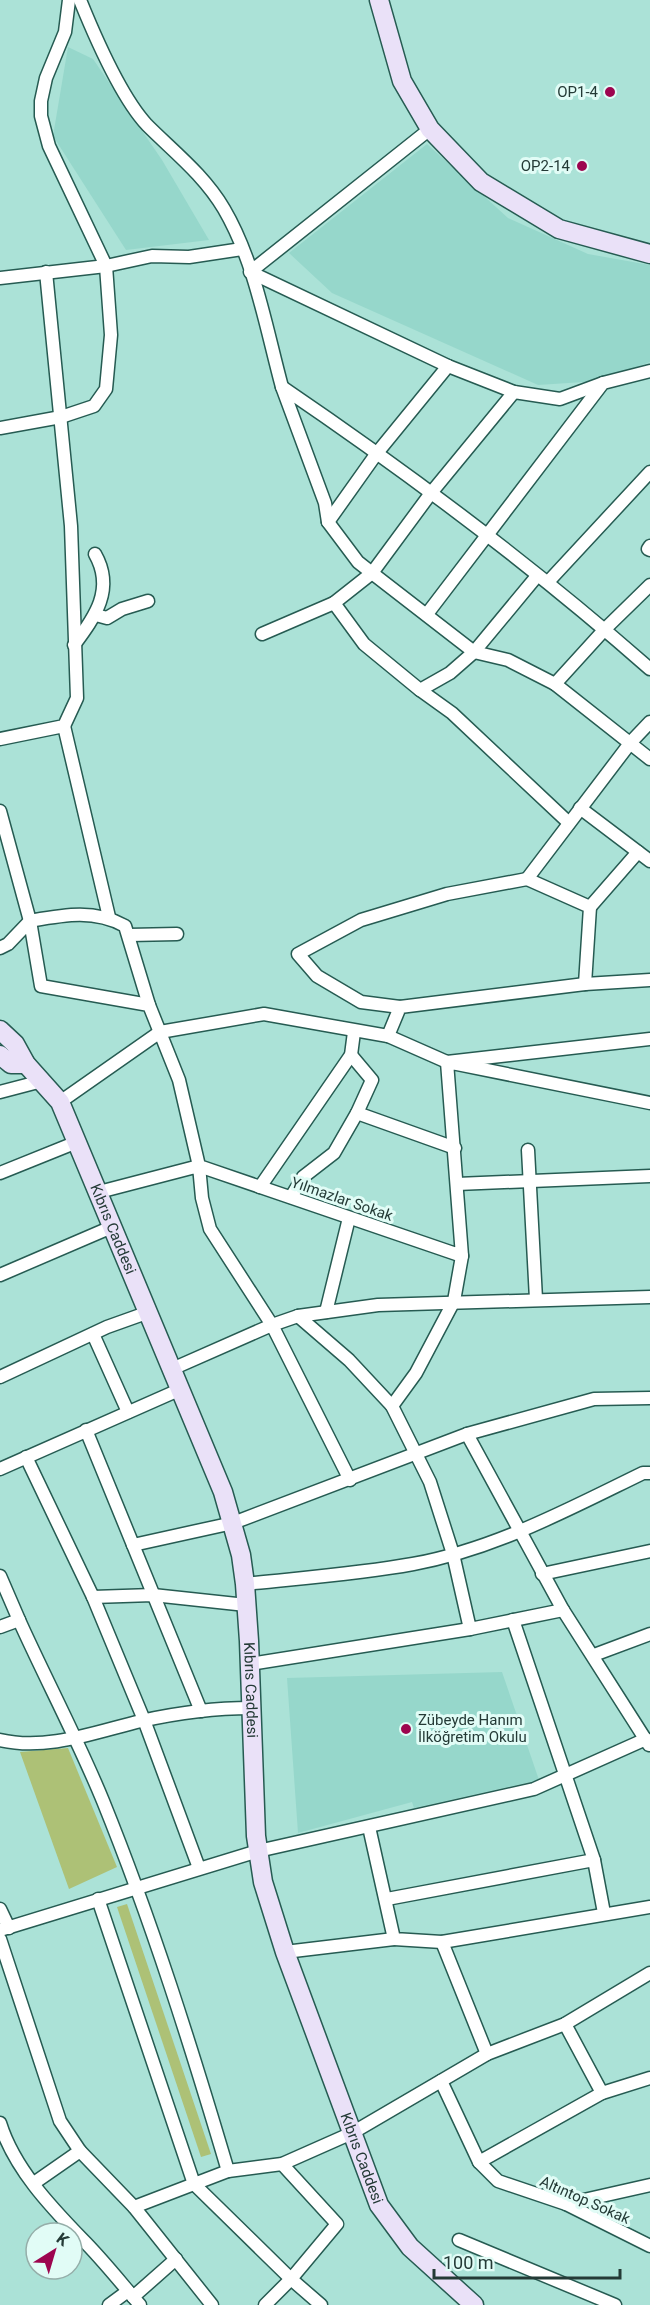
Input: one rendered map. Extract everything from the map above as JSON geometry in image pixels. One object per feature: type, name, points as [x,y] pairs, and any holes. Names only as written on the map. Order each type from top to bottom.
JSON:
[{"type":"main road","points":[[379,0],[402,81],[430,129],[481,182],[559,229],[650,254]]},
{"type":"main road","name":"Kıbrıs Caddesi","points":[[0,1030],[15,1044],[26,1064],[60,1102],[181,1389],[223,1492],[233,1523],[245,1584],[258,1851],[263,1882],[285,1952],[379,2205],[410,2247],[468,2303]]},
{"type":"main road","name":"Kıbrıs Caddesi","points":[[0,1055],[11,1064],[26,1064]]},
{"type":"street","points":[[0,428],[61,417],[94,406],[106,389],[111,336],[106,266],[74,194],[49,146],[41,116],[41,101],[46,78],[64,32],[69,0]]},
{"type":"street","points":[[80,0],[93,33],[145,123],[206,183],[225,210],[250,272],[282,387],[325,503],[328,522],[358,562],[474,651],[508,660],[555,684],[650,759]]},
{"type":"street","points":[[250,272],[430,129]]},
{"type":"street","points":[[0,278],[106,266],[152,256],[189,256],[242,249]]},
{"type":"street","points":[[46,272],[71,525],[77,698],[64,726],[108,917]]},
{"type":"street","points":[[250,272],[448,366],[514,392],[560,399],[603,383],[650,371]]},
{"type":"street","points":[[328,522],[377,453],[448,366]]},
{"type":"street","points":[[427,614],[603,383]]},
{"type":"street","points":[[282,387],[487,534],[605,629],[650,669]]},
{"type":"street","points":[[262,634],[333,603],[372,573],[431,493],[514,392]]},
{"type":"street","points":[[548,582],[650,472]]},
{"type":"street","points":[[74,645],[96,615],[102,596],[102,567],[95,554]]},
{"type":"street","points":[[420,690],[450,673],[474,651],[537,576]]},
{"type":"street","points":[[555,684],[605,629],[650,585]]},
{"type":"street","points":[[96,615],[107,618],[122,609],[148,601]]},
{"type":"street","points":[[333,603],[364,644],[452,713],[569,823]]},
{"type":"street","points":[[528,879],[631,742],[650,722]]},
{"type":"street","points":[[0,739],[64,726]]},
{"type":"street","points":[[580,808],[650,861]]},
{"type":"street","points":[[0,811],[30,921],[40,986],[149,1005]]},
{"type":"street","points":[[585,984],[590,907],[638,852]]},
{"type":"street","points":[[590,907],[528,879],[447,894],[362,920],[298,954],[317,976],[361,1002],[400,1007],[585,984],[650,980]]},
{"type":"street","points":[[0,948],[8,944],[30,921],[67,914],[108,917],[126,927],[149,1005],[179,1080],[199,1166],[210,1229],[272,1325],[350,1480]]},
{"type":"street","points":[[129,935],[177,934]]},
{"type":"street","points":[[388,1036],[400,1007]]},
{"type":"street","points":[[60,1102],[160,1032],[264,1014],[354,1032],[388,1036],[447,1062],[650,1103]]},
{"type":"street","points":[[260,1187],[351,1055],[354,1032]]},
{"type":"street","points":[[447,1062],[650,1039]]},
{"type":"street","points":[[291,1197],[303,1177],[334,1153],[357,1113],[372,1080],[351,1055]]},
{"type":"street","points":[[392,1406],[416,1373],[454,1301],[462,1256],[447,1062]]},
{"type":"street","points":[[0,1092],[42,1081]]},
{"type":"street","points":[[357,1113],[455,1148]]},
{"type":"street","points":[[0,1173],[77,1142]]},
{"type":"street","points":[[528,1150],[536,1299]]},
{"type":"street","points":[[99,1192],[199,1166]]},
{"type":"street","name":"Yılmazlar Sokak","points":[[199,1166],[462,1256]]},
{"type":"street","points":[[458,1184],[650,1176]]},
{"type":"street","points":[[326,1312],[350,1218]]},
{"type":"street","points":[[0,1275],[114,1226]]},
{"type":"street","points":[[172,1369],[298,1316],[378,1305],[650,1297]]},
{"type":"street","points":[[0,1377],[93,1334],[149,1312]]},
{"type":"street","points":[[298,1316],[349,1360],[392,1406],[430,1482],[453,1554],[470,1629]]},
{"type":"street","points":[[93,1334],[128,1412]]},
{"type":"street","points":[[0,1469],[181,1389]]},
{"type":"street","points":[[133,1545],[233,1523],[417,1455],[467,1434],[594,1399],[650,1398]]},
{"type":"street","points":[[86,1430],[201,1712]]},
{"type":"street","points":[[0,1909],[4,1929],[258,1851],[534,1789],[566,1774],[648,1743],[594,1655],[563,1610],[467,1434]]},
{"type":"street","points":[[26,1457],[93,1597],[144,1720],[199,1868]]},
{"type":"street","points":[[245,1584],[413,1564],[453,1554],[521,1532],[643,1473],[650,1473]]},
{"type":"street","points":[[542,1574],[650,1551]]},
{"type":"street","points":[[0,1576],[102,1799],[189,2039],[228,2171]]},
{"type":"street","points":[[93,1597],[153,1595],[246,1605]]},
{"type":"street","points":[[250,1664],[470,1629],[563,1610]]},
{"type":"street","points":[[0,1627],[19,1620]]},
{"type":"street","points":[[513,1620],[594,1860],[604,1913]]},
{"type":"street","points":[[594,1655],[650,1634]]},
{"type":"street","points":[[0,1740],[18,1744],[73,1738],[144,1720],[251,1708]]},
{"type":"street","points":[[369,1827],[387,1899],[394,1939]]},
{"type":"street","points":[[387,1899],[594,1860]]},
{"type":"street","points":[[98,1899],[194,2184],[291,2279],[321,2305]]},
{"type":"street","points":[[285,1952],[394,1939],[442,1942],[650,1907]]},
{"type":"street","points":[[0,1939],[60,2121],[80,2151],[134,2207],[212,2305]]},
{"type":"street","points":[[442,1942],[487,2054]]},
{"type":"street","points":[[134,2207],[228,2171],[282,2164],[352,2133],[487,2054],[565,2024],[650,1973]]},
{"type":"street","points":[[565,2024],[602,2093]]},
{"type":"street","points":[[441,2081],[479,2162],[602,2093],[650,2078]]},
{"type":"street","points":[[0,2123],[4,2135],[55,2213],[83,2240],[133,2297]]},
{"type":"street","points":[[34,2183],[80,2151]]},
{"type":"street","name":"Altıntop Sokak","points":[[479,2162],[498,2181],[566,2204],[650,2246]]},
{"type":"street","points":[[265,2305],[291,2279],[337,2224],[282,2164]]},
{"type":"street","points":[[566,2204],[650,2185]]},
{"type":"street","points":[[459,2240],[615,2305]]},
{"type":"street","points":[[110,2305],[133,2297],[176,2259]]},
{"type":"shaded area","points":[[68,47],[93,59],[162,160],[209,240],[126,250],[53,136]]},
{"type":"shaded area","points":[[427,144],[508,218],[588,254],[650,265],[650,362],[599,381],[538,385],[332,293],[289,253]]},
{"type":"shaded area","name":"Zübeyde Hanım İlköğretim Okulu","points":[[502,1672],[539,1780],[414,1808],[412,1802],[298,1833],[287,1678]]},
{"type":"green space","points":[[68,1748],[117,1867],[69,1889],[20,1752]]},
{"type":"green space","points":[[127,1904],[211,2154],[201,2157],[117,1907]]},
{"type":"place","name":"OP1-4","points":[[610,92]]},
{"type":"place","name":"OP2-14","points":[[582,166]]},
{"type":"place","name":"Zübeyde Hanım İlköğretim Okulu","points":[[406,1729]]}]
